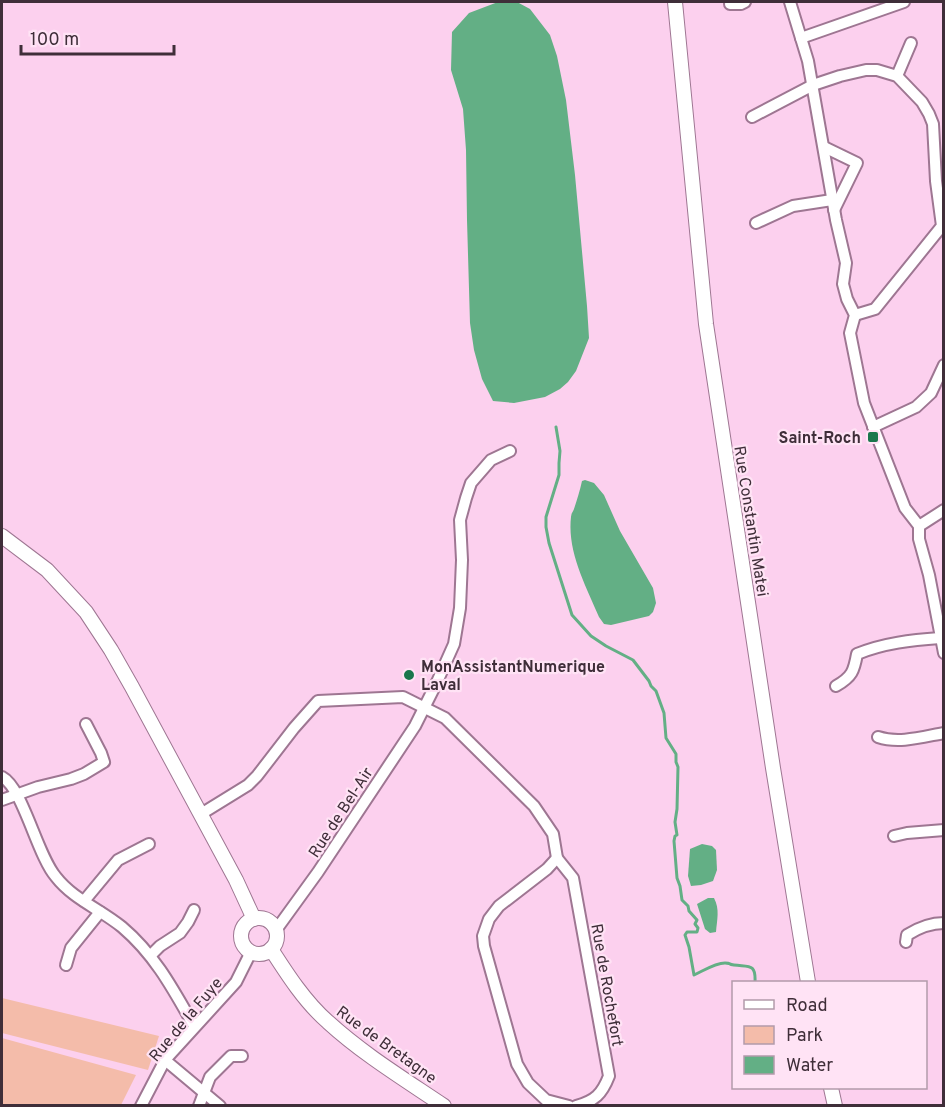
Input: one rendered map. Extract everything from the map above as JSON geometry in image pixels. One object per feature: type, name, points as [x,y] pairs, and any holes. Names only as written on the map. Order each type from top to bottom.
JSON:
[{"type":"street","name":"Rue Constantin Matei","points":[[675,2],[706,324],[808,981]]},
{"type":"street","points":[[730,4],[745,2]]},
{"type":"street","points":[[789,2],[808,61],[813,85],[833,205],[846,263],[843,284],[855,315],[850,333],[864,403],[905,508],[919,526],[919,539],[929,575],[944,653]]},
{"type":"street","points":[[801,38],[904,2]]},
{"type":"street","points":[[897,76],[911,43]]},
{"type":"street","points":[[752,117],[813,85],[866,69],[897,76],[922,102],[929,114],[933,124],[936,181],[943,226],[875,309],[855,315]]},
{"type":"street","points":[[824,147],[857,163],[833,205]]},
{"type":"street","points":[[756,224],[793,206],[833,205]]},
{"type":"street","points":[[873,427],[916,407],[931,393],[944,364]]},
{"type":"street","name":"Rue de Bel-Air","points":[[276,930],[318,872],[415,726],[437,682],[454,644],[460,608],[462,560],[460,520],[468,490],[471,483],[492,460],[510,451]]},
{"type":"street","points":[[919,526],[944,510]]},
{"type":"street","points":[[3,538],[47,570],[86,612],[111,650],[201,814],[254,919]]},
{"type":"street","points":[[837,686],[852,674],[857,654],[874,647],[940,638]]},
{"type":"street","name":"Rue de Rochefort","points":[[201,814],[248,785],[318,701],[403,697],[445,718],[534,806],[553,834],[557,858],[573,878],[609,1076],[605,1087],[597,1096],[587,1103],[576,1106]]},
{"type":"street","points":[[2,800],[38,787],[71,779],[104,762],[86,724]]},
{"type":"street","points":[[878,737],[890,741],[944,733]]},
{"type":"street","points":[[2,777],[17,795],[47,864],[56,878],[74,895],[120,925],[151,956],[194,1026]]},
{"type":"street","points":[[894,836],[907,832],[944,830]]},
{"type":"street","points":[[84,902],[118,860],[149,844]]},
{"type":"street","points":[[557,858],[547,869],[499,906],[489,919],[483,936],[517,1064],[528,1083],[546,1100],[569,1106]]},
{"type":"street","points":[[151,956],[160,946],[180,933],[195,910]]},
{"type":"street","points":[[66,964],[71,948],[100,912]]},
{"type":"street","points":[[254,919],[267,920],[276,930],[277,940],[271,949],[264,953],[251,951],[244,944],[242,934],[245,925],[254,919]]},
{"type":"street","points":[[906,942],[907,935],[918,928],[944,923]]},
{"type":"street","name":"Rue de Bretagne","points":[[271,949],[304,996],[327,1021],[374,1058],[444,1106]]},
{"type":"street","name":"Rue de la Fuye","points":[[141,1106],[165,1060],[236,982],[251,951]]},
{"type":"street","points":[[199,1106],[210,1077],[231,1056],[242,1056]]},
{"type":"street","points":[[165,1060],[220,1106]]},
{"type":"street","points":[[831,1089],[835,1106]]},
{"type":"green space","points":[[2,998],[159,1036],[148,1070],[2,1033]]},
{"type":"green space","points":[[2,1038],[136,1075],[121,1105],[2,1105]]},
{"type":"water","points":[[498,2],[517,2],[530,9],[550,35],[557,56],[566,100],[575,175],[589,338],[576,371],[560,389],[545,397],[514,403],[493,401],[482,379],[474,350],[470,323],[463,109],[451,70],[452,32],[469,13]]},
{"type":"water","points":[[582,481],[594,483],[604,495],[620,531],[653,588],[656,603],[649,616],[611,625],[604,624],[599,617],[583,581],[572,543],[572,514]]},
{"type":"water","points":[[702,844],[712,846],[716,850],[717,870],[713,881],[691,886],[688,876],[690,849]]},
{"type":"water","points":[[708,898],[714,898],[718,910],[716,932],[710,933],[705,929],[697,904]]},
{"type":"waterway","points":[[556,427],[560,451],[559,475],[546,517],[546,527],[572,615],[591,636],[633,660],[649,681],[656,691],[664,713],[666,738],[676,754],[678,767],[675,822],[677,835],[674,841],[677,878],[682,900],[697,920],[695,924],[698,928],[697,932],[687,932],[685,935],[694,975],[717,964],[728,963],[753,969],[755,981]]},
{"type":"place","name":"Saint-Roch","points":[[873,437]]},
{"type":"place","name":"MonAssistantNumerique Laval","points":[[409,675]]}]
